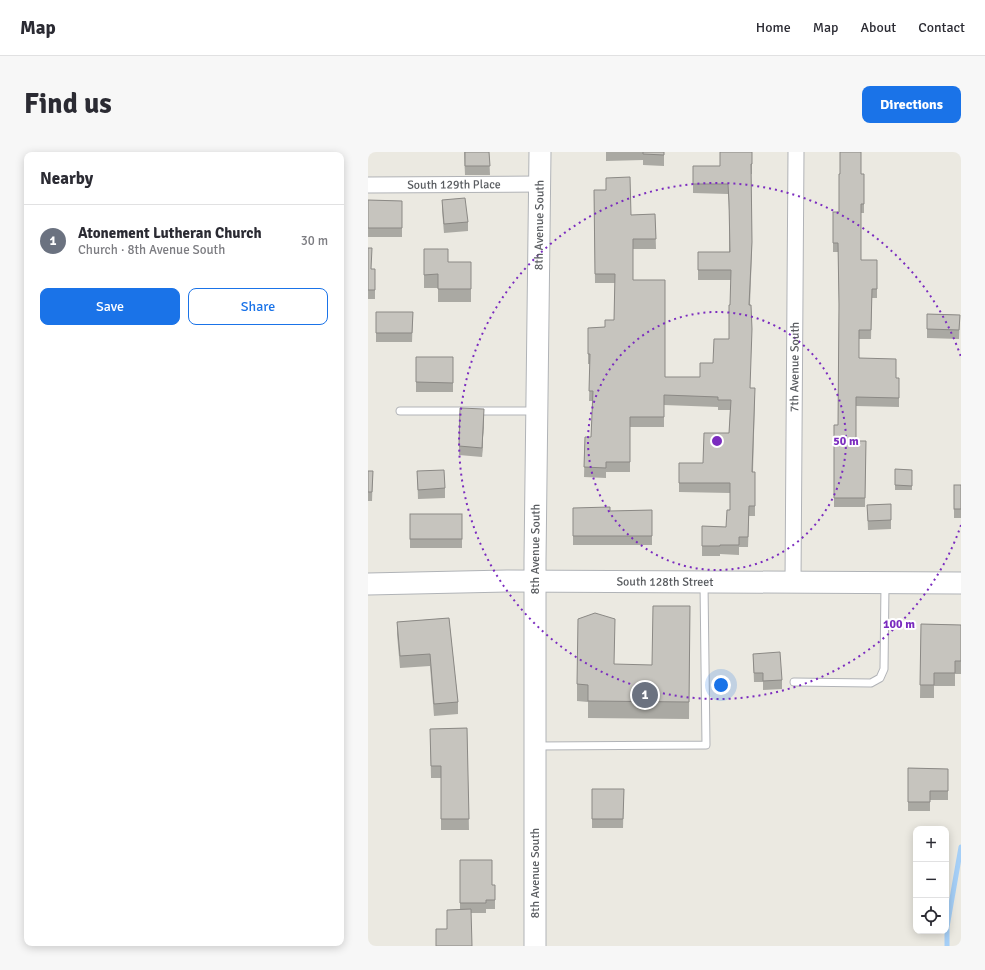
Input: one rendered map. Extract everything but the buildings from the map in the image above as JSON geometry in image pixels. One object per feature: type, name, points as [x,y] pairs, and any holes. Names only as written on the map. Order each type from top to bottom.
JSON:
[{"type":"street","name":"8th Avenue South","points":[[535,946],[535,581],[540,152]]},
{"type":"street","name":"7th Avenue South","points":[[793,582],[796,152]]},
{"type":"street","name":"South 129th Place","points":[[368,185],[540,184]]},
{"type":"street","name":"South 128th Street","points":[[368,584],[535,581],[961,583]]},
{"type":"lane","points":[[400,411],[537,411]]},
{"type":"lane","points":[[535,746],[706,745],[704,582]]},
{"type":"lane","points":[[794,682],[871,683],[880,678],[884,669],[885,582]]},
{"type":"waterway","points":[[947,946],[947,927],[961,847]]},
{"type":"place","name":"Atonement Lutheran Church","points":[[645,695]]}]
